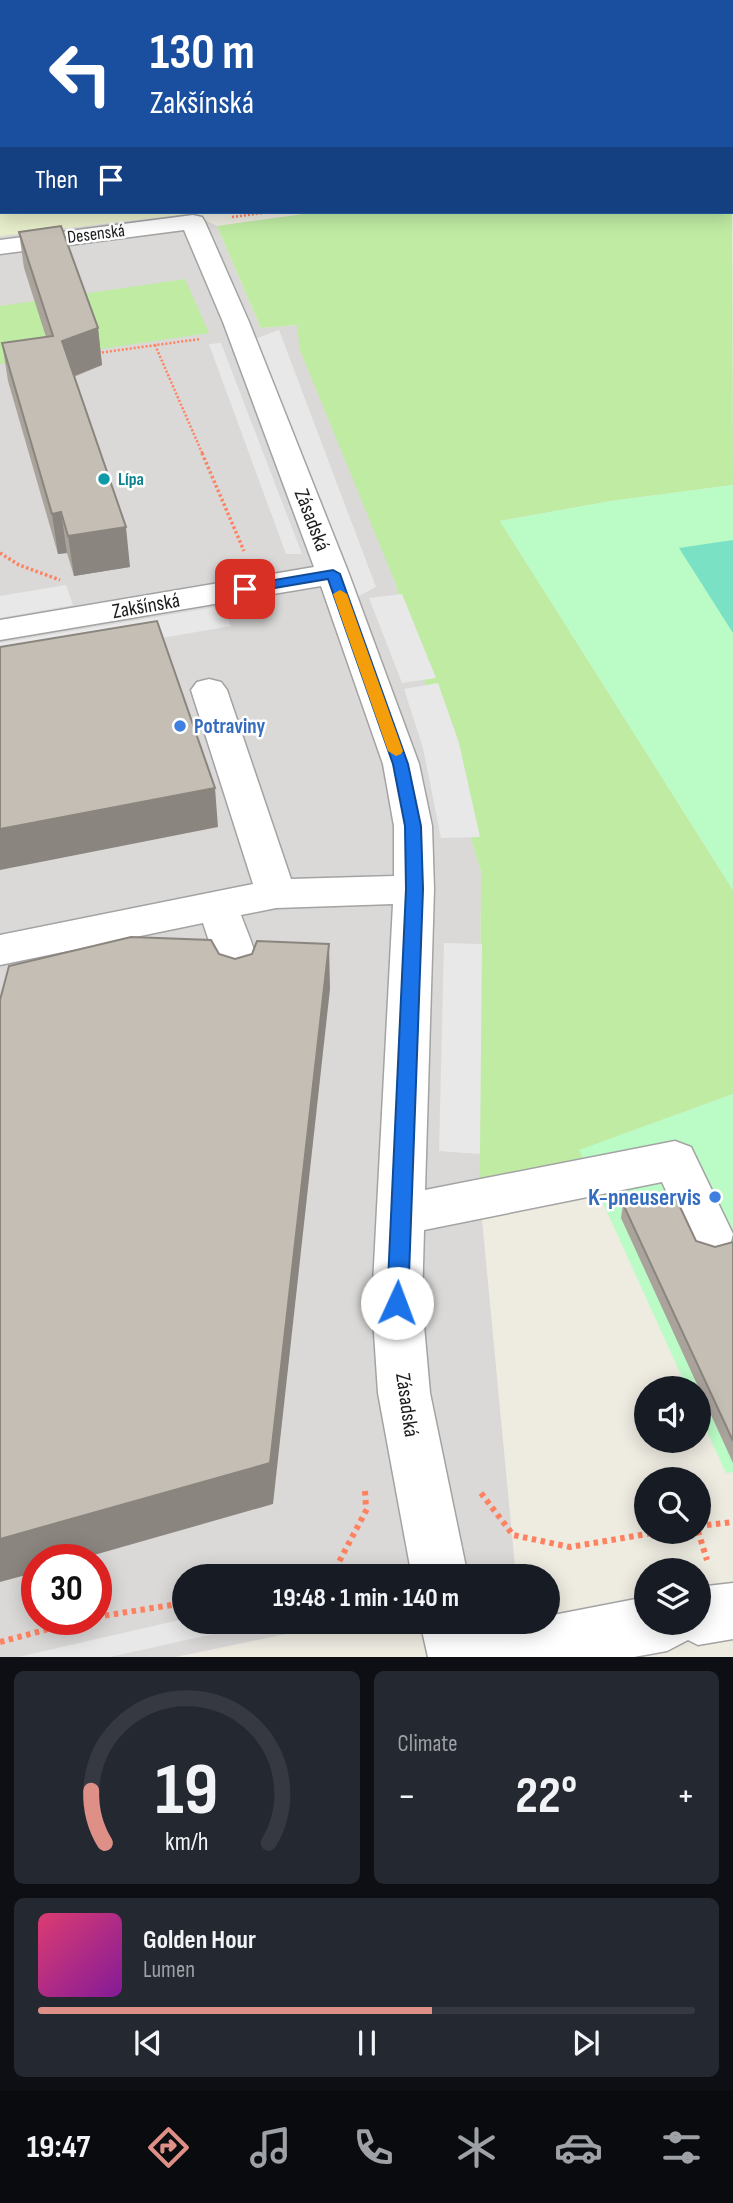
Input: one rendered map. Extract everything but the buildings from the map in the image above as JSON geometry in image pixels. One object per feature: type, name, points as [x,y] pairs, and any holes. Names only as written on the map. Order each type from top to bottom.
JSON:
[{"type":"street","name":"Desenská","points":[[0,247],[193,222]]},
{"type":"street","name":"Zásadská","points":[[193,222],[236,322],[333,574],[401,764],[413,826],[414,889],[397,1303],[404,1393],[437,1564]]},
{"type":"street","name":"Zakšínská","points":[[0,630],[333,574]]},
{"type":"street","points":[[209,690],[275,894]]},
{"type":"street","points":[[0,950],[275,894],[414,889]]},
{"type":"street","points":[[217,906],[235,956],[239,985]]},
{"type":"street","points":[[401,1215],[675,1160],[712,1238]]},
{"type":"street","points":[[711,1614],[733,1611]]},
{"type":"street","points":[[482,1657],[634,1628]]},
{"type":"street","points":[[452,1634],[457,1657]]},
{"type":"path","points":[[90,354],[210,337]]},
{"type":"path","points":[[201,338],[206,351]]},
{"type":"path","points":[[155,345],[253,571],[260,570],[266,585]]},
{"type":"path","points":[[0,553],[19,565],[64,581]]},
{"type":"path","points":[[338,1564],[366,1507],[363,1481]]},
{"type":"path","points":[[366,1507],[477,1488],[513,1535],[570,1547],[634,1536]]},
{"type":"path","points":[[711,1525],[733,1522]]},
{"type":"path","points":[[112,1614],[172,1605]]},
{"type":"path","points":[[0,1642],[26,1635]]},
{"type":"shaded area","points":[[193,214],[217,226],[261,328],[297,325],[395,582],[481,872],[479,1188],[515,1564],[172,1564],[172,1634],[286,1634],[176,1657],[0,1657],[0,236]]},
{"type":"shaded area","points":[[279,330],[376,587],[353,599],[253,340]]},
{"type":"shaded area","points":[[221,343],[302,554],[286,554],[209,344]]},
{"type":"shaded area","points":[[66,585],[73,605],[0,618],[0,596]]},
{"type":"shaded area","points":[[402,594],[436,678],[402,683],[369,598]]},
{"type":"shaded area","points":[[222,606],[231,626],[0,666],[0,643]]},
{"type":"shaded area","points":[[438,683],[459,743],[480,837],[441,838],[423,748],[404,689]]},
{"type":"shaded area","points":[[444,943],[482,944],[480,1154],[439,1151]]},
{"type":"shaded area","points":[[172,1622],[172,1634],[214,1634],[110,1657],[18,1657]]},
{"type":"green space","points":[[0,214],[187,214],[0,236]]},
{"type":"green space","points":[[304,214],[732,214],[733,485],[611,501],[500,521],[733,890],[733,1094],[580,1150],[586,1164],[479,1188],[481,872],[395,582],[300,350],[297,325],[261,328],[217,226]]},
{"type":"green space","points":[[185,279],[209,333],[0,364],[0,306]]},
{"type":"green space","points":[[733,485],[733,890],[500,521],[611,501]]},
{"type":"green space","points":[[733,540],[733,633],[679,548]]},
{"type":"green space","points":[[733,1094],[733,1472],[726,1473],[711,1440],[711,1376],[682,1376],[579,1150]]},
{"type":"slow traffic","points":[[340,594],[396,751]]},
{"type":"place","name":"Lípa","points":[[104,479]]},
{"type":"place","name":"Potraviny","points":[[180,726]]},
{"type":"place","name":"K-pneuservis","points":[[715,1197]]},
{"type":"route","points":[[245,589],[333,574],[401,764],[413,826],[414,889],[397,1303]]}]
